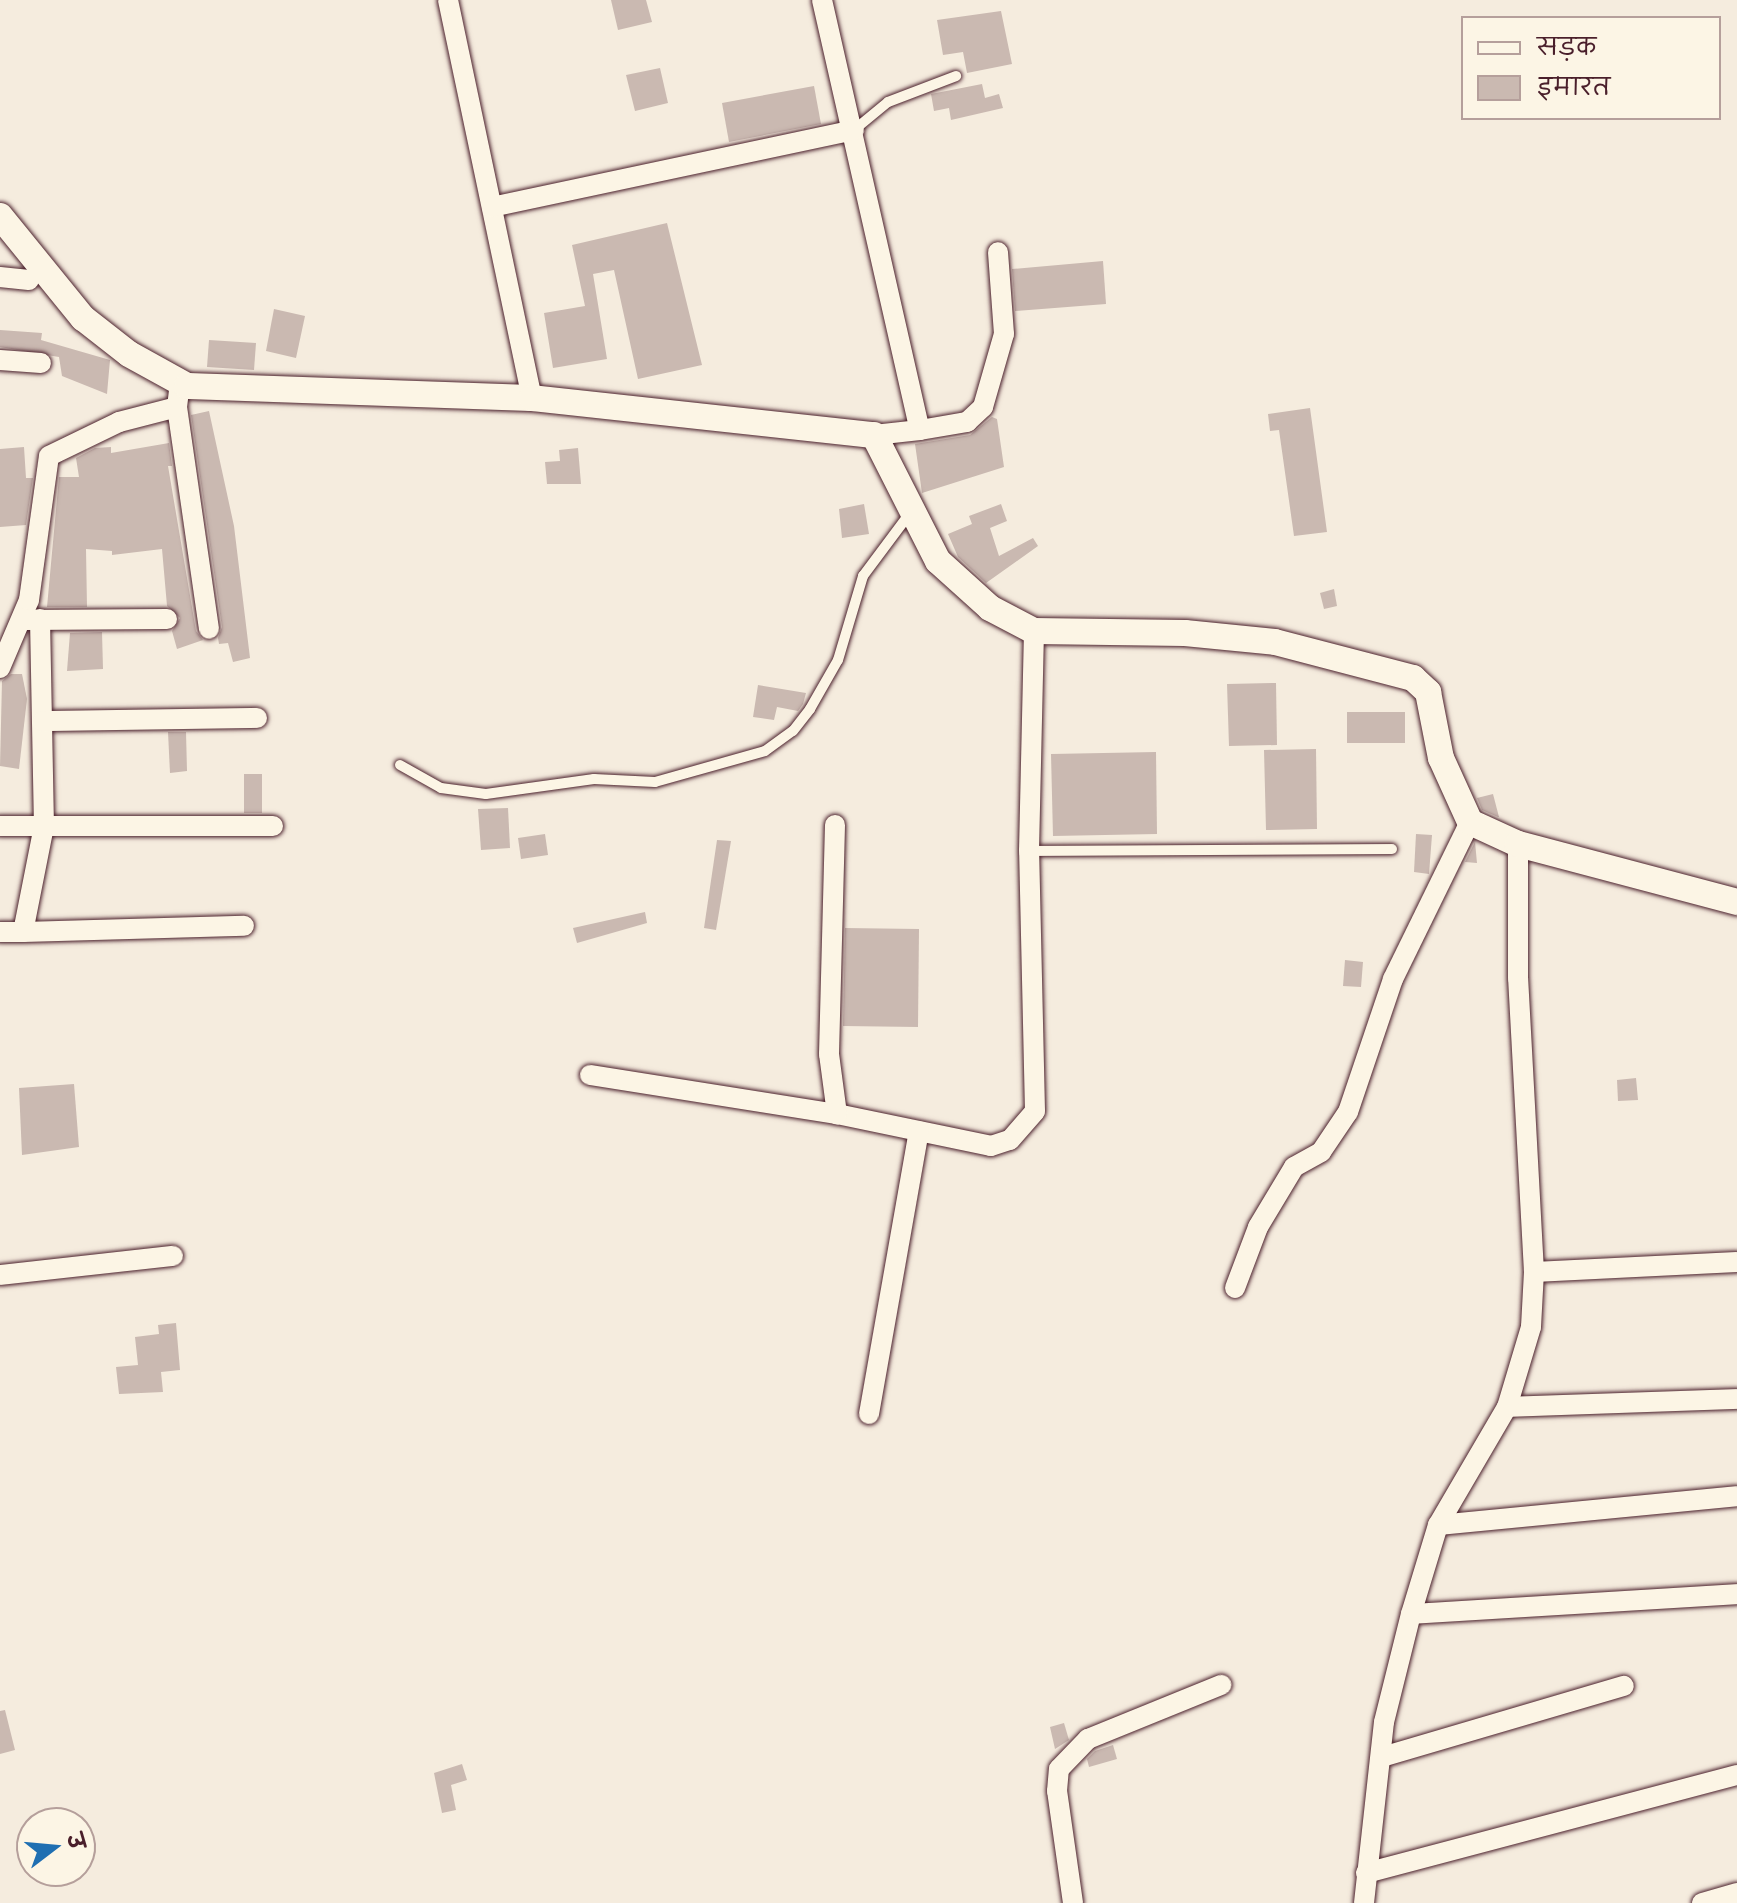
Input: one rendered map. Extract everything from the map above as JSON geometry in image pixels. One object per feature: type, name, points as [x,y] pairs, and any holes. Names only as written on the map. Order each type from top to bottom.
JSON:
[{"type":"street","points":[[448,0],[532,398]]},
{"type":"street","points":[[822,0],[920,430]]},
{"type":"street","points":[[492,207],[854,130]]},
{"type":"street","points":[[0,216],[83,318],[178,395],[209,629]]},
{"type":"street","points":[[23,932],[44,826],[43,721],[32,619],[49,456],[178,395],[532,398],[874,435],[967,422],[983,407],[1004,334],[998,252]]},
{"type":"street","points":[[0,277],[29,280]]},
{"type":"street","points":[[0,360],[41,363]]},
{"type":"street","points":[[874,435],[910,513],[938,561],[973,597],[1034,631],[1185,633],[1275,642],[1413,678],[1428,692],[1441,758],[1470,822],[1518,844],[1737,902]]},
{"type":"street","points":[[32,619],[167,619]]},
{"type":"street","points":[[0,668],[32,619]]},
{"type":"street","points":[[590,1075],[837,1114],[991,1146],[1022,1131],[1035,1111],[1029,851],[1034,631]]},
{"type":"street","points":[[43,721],[257,718]]},
{"type":"street","points":[[1235,1288],[1258,1227],[1294,1167],[1321,1152],[1348,1112],[1393,979],[1470,822]]},
{"type":"street","points":[[835,825],[829,1054],[837,1114]]},
{"type":"street","points":[[0,826],[273,826]]},
{"type":"street","points":[[1364,1903],[1384,1722],[1411,1614],[1438,1525],[1507,1407],[1531,1327],[1534,1272],[1518,978],[1518,844]]},
{"type":"street","points":[[0,932],[244,926]]},
{"type":"street","points":[[869,1414],[919,1131]]},
{"type":"street","points":[[0,1275],[173,1256]]},
{"type":"street","points":[[1534,1272],[1737,1262]]},
{"type":"street","points":[[1507,1407],[1736,1405]]},
{"type":"street","points":[[1438,1525],[1737,1496]]},
{"type":"street","points":[[1411,1614],[1737,1594]]},
{"type":"street","points":[[1073,1903],[1057,1791],[1059,1769],[1088,1739],[1221,1685]]},
{"type":"street","points":[[1382,1757],[1624,1686]]},
{"type":"street","points":[[1366,1873],[1737,1775]]},
{"type":"street","points":[[1702,1903],[1737,1893]]},
{"type":"lane","points":[[854,130],[888,102],[956,76]]},
{"type":"lane","points":[[400,765],[441,788],[486,794],[594,779],[655,782],[765,751],[793,731],[810,709],[838,660],[863,576],[910,513]]},
{"type":"lane","points":[[1029,851],[1392,849]]},
{"type":"building","points":[[611,0],[646,0],[652,22],[618,30]]},
{"type":"building","points":[[1001,11],[1012,64],[967,73],[963,52],[943,55],[937,20]]},
{"type":"building","points":[[660,68],[668,103],[635,111],[626,75]]},
{"type":"building","points":[[982,84],[985,98],[999,94],[1003,108],[951,120],[949,108],[934,111],[931,94]]},
{"type":"building","points":[[814,86],[821,124],[729,142],[722,103]]},
{"type":"building","points":[[667,223],[702,365],[638,379],[614,270],[593,274],[607,359],[553,368],[544,313],[585,306],[572,245]]},
{"type":"building","points":[[1103,261],[1106,304],[1015,311],[1012,269]]},
{"type":"building","points":[[274,309],[305,316],[296,358],[266,351]]},
{"type":"building","points":[[0,330],[42,333],[41,340],[110,360],[107,394],[62,376],[59,357],[0,347]]},
{"type":"building","points":[[209,340],[256,343],[254,370],[207,367]]},
{"type":"building","points":[[1310,408],[1327,532],[1294,536],[1279,430],[1270,431],[1268,414]]},
{"type":"building","points":[[209,411],[234,526],[250,658],[233,662],[228,643],[219,644],[222,627],[191,415]]},
{"type":"building","points":[[992,417],[997,419],[1004,467],[922,493],[915,444],[970,435]]},
{"type":"building","points":[[169,443],[172,466],[168,466],[196,631],[203,640],[177,649],[172,631],[180,618],[167,606],[162,549],[112,555],[112,551],[86,549],[87,607],[47,607],[59,477],[79,477],[76,458],[95,448],[111,447],[111,453]]},
{"type":"building","points":[[24,447],[26,478],[33,478],[26,525],[0,527],[0,449]]},
{"type":"building","points":[[578,448],[581,484],[547,484],[545,462],[560,461],[559,450]]},
{"type":"building","points":[[864,504],[869,534],[842,538],[839,509]]},
{"type":"building","points":[[1001,504],[1007,521],[990,528],[999,556],[1033,538],[1038,546],[986,583],[958,557],[948,534],[972,524],[969,516]]},
{"type":"building","points":[[1334,589],[1337,606],[1324,609],[1320,593]]},
{"type":"building","points":[[102,632],[103,669],[67,671],[70,633]]},
{"type":"building","points":[[11,674],[22,674],[27,699],[19,769],[0,766],[2,681]]},
{"type":"building","points":[[1276,683],[1277,745],[1229,746],[1227,684]]},
{"type":"building","points":[[758,685],[806,693],[803,704],[798,711],[777,707],[774,720],[753,717]]},
{"type":"building","points":[[1347,712],[1405,712],[1405,743],[1347,743]]},
{"type":"building","points":[[168,732],[186,732],[187,771],[170,773]]},
{"type":"building","points":[[1316,749],[1317,829],[1266,830],[1264,750]]},
{"type":"building","points":[[1156,752],[1157,834],[1053,836],[1051,754]]},
{"type":"building","points":[[244,774],[262,774],[262,813],[244,813]]},
{"type":"building","points":[[1493,794],[1499,817],[1482,810],[1477,798]]},
{"type":"building","points":[[508,808],[510,848],[481,850],[478,809]]},
{"type":"building","points":[[545,834],[548,855],[521,859],[518,838]]},
{"type":"building","points":[[1416,834],[1432,835],[1429,874],[1414,872]]},
{"type":"building","points":[[717,840],[731,841],[716,930],[704,928]]},
{"type":"building","points":[[1475,842],[1477,863],[1465,862]]},
{"type":"building","points":[[645,912],[647,923],[577,943],[573,928]]},
{"type":"building","points":[[845,928],[919,929],[918,1027],[843,1026]]},
{"type":"building","points":[[1345,960],[1363,962],[1361,987],[1343,986]]},
{"type":"building","points":[[1636,1078],[1638,1100],[1618,1101],[1617,1080]]},
{"type":"building","points":[[74,1084],[79,1147],[22,1155],[19,1088]]},
{"type":"building","points":[[176,1323],[180,1370],[161,1372],[163,1392],[119,1394],[116,1367],[138,1365],[135,1337],[159,1334],[158,1325]]},
{"type":"building","points":[[5,1710],[15,1750],[0,1754],[0,1711]]},
{"type":"building","points":[[1064,1723],[1069,1740],[1055,1749],[1050,1727]]},
{"type":"building","points":[[1113,1745],[1117,1759],[1089,1767],[1087,1759],[1095,1751]]},
{"type":"building","points":[[462,1764],[467,1780],[451,1785],[456,1810],[442,1813],[434,1773]]}]
